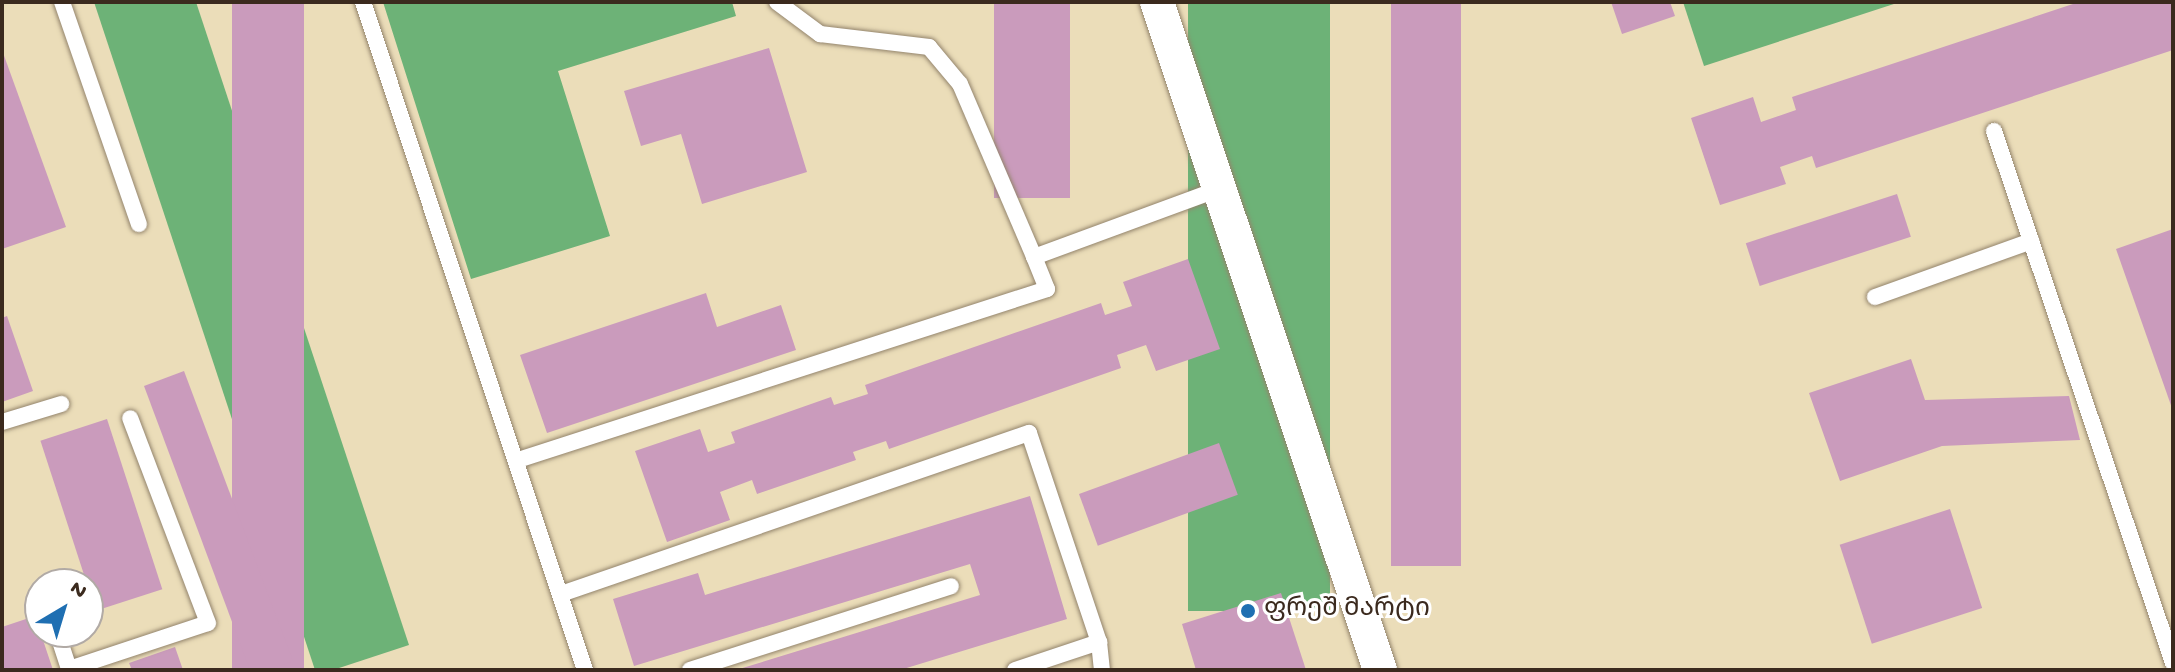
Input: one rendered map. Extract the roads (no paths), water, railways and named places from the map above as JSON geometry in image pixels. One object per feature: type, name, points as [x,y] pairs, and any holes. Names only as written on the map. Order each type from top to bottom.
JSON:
[{"type":"street","points":[[1157,2],[1380,670]]},
{"type":"lane","points":[[62,2],[139,224]]},
{"type":"lane","points":[[363,2],[518,460],[585,670]]},
{"type":"lane","points":[[518,460],[1047,289],[960,84],[929,47],[820,34],[777,2]]},
{"type":"lane","points":[[1994,131],[2173,663]]},
{"type":"lane","points":[[1034,257],[1219,189]]},
{"type":"lane","points":[[1875,297],[2031,241]]},
{"type":"lane","points":[[2,422],[61,404]]},
{"type":"lane","points":[[62,648],[69,669],[208,623],[130,418]]},
{"type":"lane","points":[[561,594],[1029,433],[1099,642],[1102,670]]},
{"type":"lane","points":[[690,670],[951,586]]},
{"type":"lane","points":[[1015,670],[1099,642]]},
{"type":"place","name":"ფრეშ მარტი","points":[[1248,611]]}]
